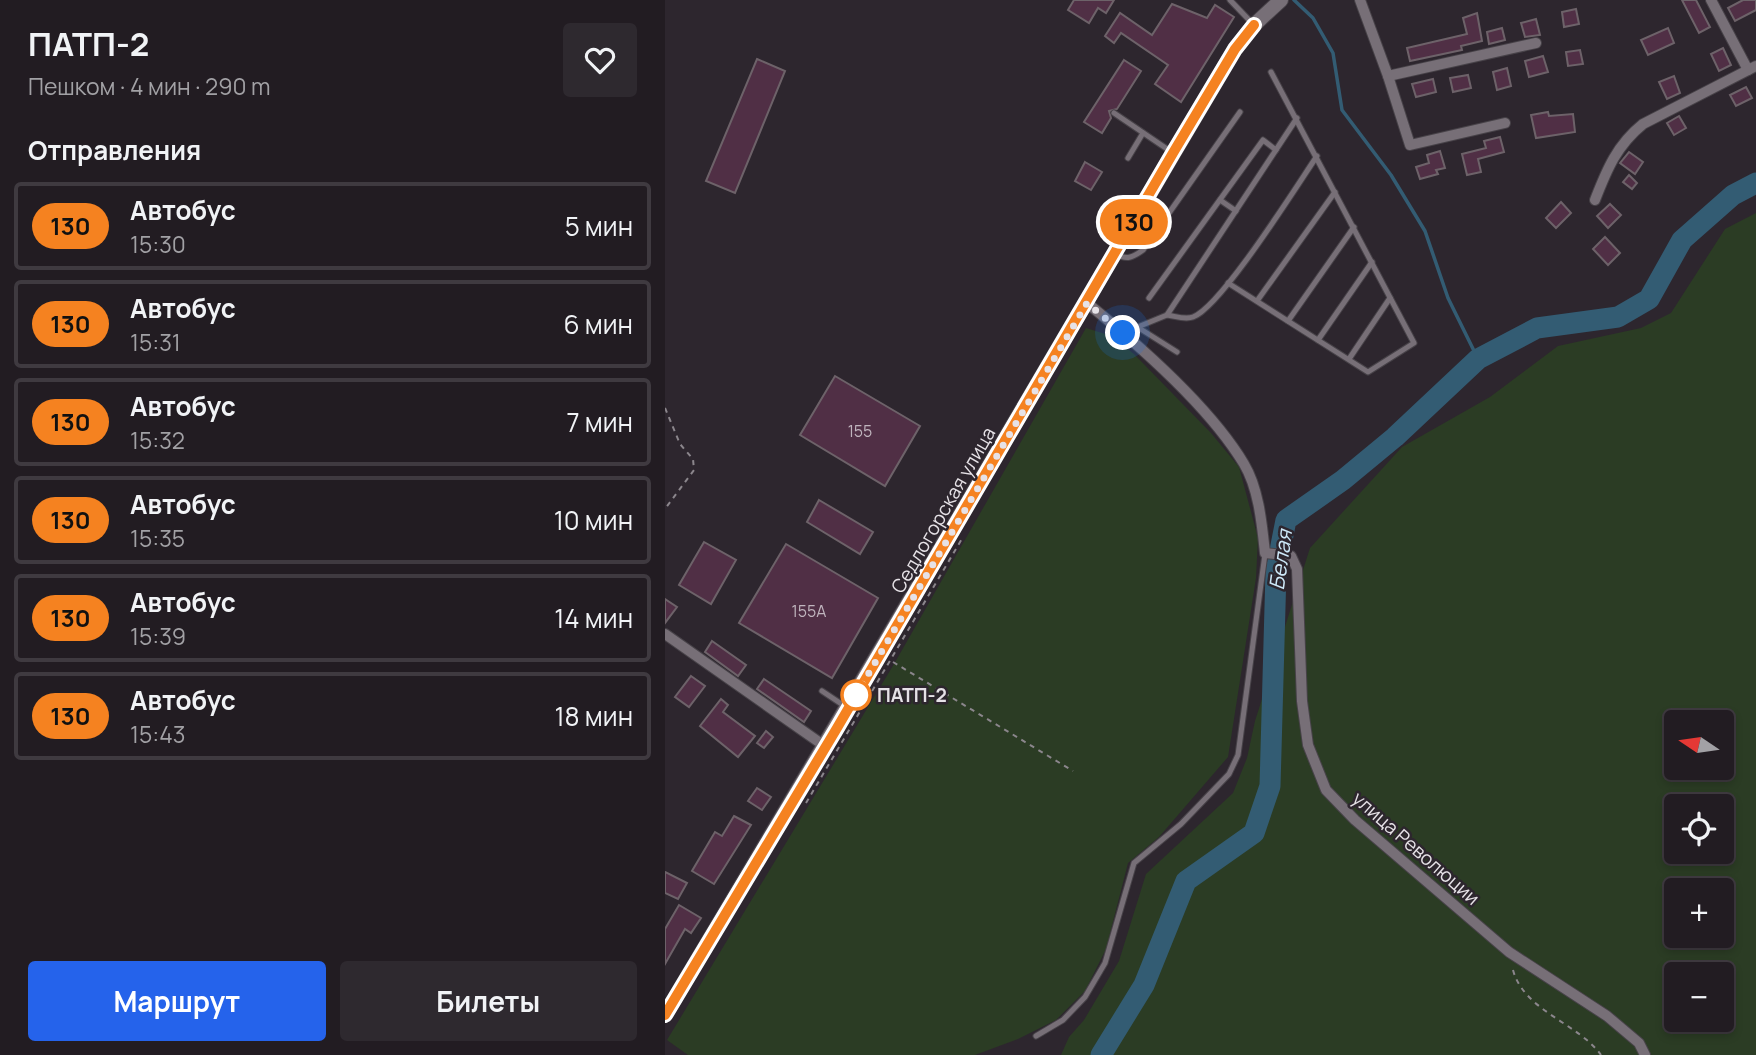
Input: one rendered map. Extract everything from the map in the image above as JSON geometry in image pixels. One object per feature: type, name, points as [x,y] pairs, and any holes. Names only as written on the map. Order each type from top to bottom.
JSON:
[{"type":"street","name":"Седлогорская улица","points":[[665,1015],[826,747],[1235,49],[1254,25],[1281,0]]},
{"type":"street","points":[[1360,0],[1410,145],[1505,123]]},
{"type":"street","points":[[1595,200],[1616,150],[1628,136],[1643,124],[1752,68],[1711,0]]},
{"type":"street","points":[[1388,76],[1537,43]]},
{"type":"street","points":[[1087,303],[1123,333],[1214,423],[1246,466],[1261,516],[1265,553]]},
{"type":"street","name":"улица Революции","points":[[1265,553],[1291,556],[1297,569],[1302,701],[1308,745],[1326,790],[1355,820],[1509,952],[1607,1016],[1639,1044],[1645,1055]]},
{"type":"street","points":[[665,635],[826,747]]},
{"type":"lane","points":[[1230,0],[1254,25]]},
{"type":"lane","points":[[1228,283],[1369,372],[1414,344],[1271,72]]},
{"type":"lane","points":[[1115,254],[1124,259],[1133,258],[1143,250],[1240,112]]},
{"type":"lane","points":[[1114,113],[1173,153]]},
{"type":"lane","points":[[1123,333],[1167,315],[1297,118]]},
{"type":"lane","points":[[1128,158],[1143,133]]},
{"type":"lane","points":[[1149,298],[1263,141],[1276,150]]},
{"type":"lane","points":[[1167,315],[1191,318],[1203,311],[1228,283],[1317,156]]},
{"type":"lane","points":[[1257,301],[1335,192]]},
{"type":"lane","points":[[1220,200],[1236,211]]},
{"type":"lane","points":[[1288,321],[1354,227]]},
{"type":"lane","points":[[1318,340],[1372,262]]},
{"type":"lane","points":[[1349,359],[1390,298]]},
{"type":"lane","points":[[1139,328],[1177,352]]},
{"type":"lane","points":[[1036,1035],[1063,1020],[1085,997],[1105,963],[1134,863],[1181,824],[1229,774],[1238,755],[1265,553]]},
{"type":"lane","points":[[822,691],[849,708]]},
{"type":"path","points":[[665,408],[680,444],[693,459],[694,470],[665,509]]},
{"type":"path","points":[[892,661],[1073,771]]},
{"type":"path","points":[[1509,952],[1517,982],[1542,1008],[1601,1055]]},
{"type":"green space","points":[[1756,213],[1756,1055],[1061,1055],[1069,1037],[1084,1020],[1119,961],[1146,874],[1233,793],[1247,758],[1255,721],[1310,548],[1402,447],[1490,397],[1558,346],[1641,328],[1671,313],[1725,229]]},
{"type":"green space","points":[[1086,328],[1112,336],[1134,354],[1211,433],[1239,467],[1258,538],[1256,578],[1228,757],[1159,837],[1128,863],[1106,949],[1085,991],[1056,1020],[1018,1039],[975,1055],[688,1055],[667,1040],[894,664]]},
{"type":"building","points":[[1074,0],[1114,0],[1106,13],[1098,8],[1089,23],[1068,10]]},
{"type":"building","points":[[1682,0],[1696,0],[1710,27],[1699,33]]},
{"type":"building","points":[[1743,0],[1756,0],[1756,10],[1735,21],[1728,8]]},
{"type":"building","points":[[1172,4],[1207,18],[1215,5],[1234,17],[1181,102],[1155,84],[1168,65],[1121,33],[1114,43],[1105,36],[1120,13],[1152,35]]},
{"type":"building","points":[[1576,9],[1579,24],[1564,27],[1562,12]]},
{"type":"building","points":[[1477,13],[1482,41],[1461,46],[1462,50],[1410,61],[1407,48],[1467,34],[1463,18]]},
{"type":"building","points":[[1536,19],[1540,35],[1525,37],[1521,23]]},
{"type":"building","points":[[1502,28],[1505,40],[1489,44],[1487,32]]},
{"type":"building","points":[[1668,28],[1674,43],[1648,55],[1641,40]]},
{"type":"building","points":[[1723,48],[1731,65],[1719,71],[1711,54]]},
{"type":"building","points":[[1580,50],[1583,64],[1568,66],[1566,52]]},
{"type":"building","points":[[1543,56],[1548,72],[1529,77],[1525,61]]},
{"type":"building","points":[[757,59],[785,71],[735,193],[706,181]]},
{"type":"building","points":[[1124,60],[1141,71],[1117,109],[1109,111],[1111,118],[1102,133],[1084,122]]},
{"type":"building","points":[[1507,68],[1511,86],[1497,90],[1493,72]]},
{"type":"building","points":[[1468,75],[1471,88],[1453,92],[1450,78]]},
{"type":"building","points":[[1674,76],[1680,93],[1667,99],[1659,82]]},
{"type":"building","points":[[1433,79],[1436,92],[1416,97],[1412,84]]},
{"type":"building","points":[[1746,87],[1752,98],[1736,106],[1730,95]]},
{"type":"building","points":[[1548,112],[1549,116],[1573,114],[1575,132],[1536,138],[1531,115]]},
{"type":"building","points":[[1679,116],[1686,128],[1674,135],[1667,123]]},
{"type":"building","points":[[1500,137],[1504,152],[1478,159],[1481,172],[1467,175],[1462,154],[1486,148],[1484,141]]},
{"type":"building","points":[[1440,151],[1445,168],[1436,170],[1438,174],[1420,179],[1416,167],[1429,163],[1427,155]]},
{"type":"building","points":[[1629,152],[1643,162],[1635,174],[1620,163]]},
{"type":"building","points":[[1085,162],[1102,172],[1091,190],[1075,181]]},
{"type":"building","points":[[1629,175],[1637,183],[1632,189],[1623,182]]},
{"type":"building","points":[[1561,202],[1571,213],[1556,228],[1546,218]]},
{"type":"building","points":[[1610,204],[1621,215],[1608,228],[1597,216]]},
{"type":"building","points":[[1605,237],[1620,253],[1608,265],[1593,249]]},
{"type":"building","points":[[835,376],[920,426],[885,486],[800,435]]},
{"type":"building","points":[[819,500],[873,532],[860,554],[807,522]]},
{"type":"building","points":[[704,542],[736,560],[711,604],[679,585]]},
{"type":"building","points":[[786,544],[878,598],[832,678],[739,623]]},
{"type":"building","points":[[665,599],[677,607],[665,623]]},
{"type":"building","points":[[712,641],[746,665],[738,676],[705,652]]},
{"type":"building","points":[[691,676],[705,686],[689,707],[675,697]]},
{"type":"building","points":[[764,679],[811,711],[804,722],[757,689]]},
{"type":"building","points":[[721,699],[728,705],[723,712],[755,736],[738,757],[700,726]]},
{"type":"building","points":[[766,731],[773,737],[764,748],[757,743]]},
{"type":"building","points":[[757,788],[771,797],[762,810],[748,801]]},
{"type":"building","points":[[734,816],[751,825],[714,884],[692,871],[715,832],[722,836]]},
{"type":"building","points":[[665,872],[687,883],[678,899],[665,893]]},
{"type":"building","points":[[679,905],[701,918],[691,933],[685,929],[665,964],[665,929]]},
{"type":"waterway","points":[[1294,0],[1313,18],[1333,53],[1342,110],[1391,175],[1425,231],[1448,298],[1478,359]]},
{"type":"waterway","name":"Белая","points":[[1101,1055],[1144,985],[1186,881],[1254,833],[1270,786],[1276,571],[1286,520],[1343,480],[1395,437],[1478,359],[1537,328],[1618,317],[1649,299],[1682,240],[1733,195],[1756,183]]},
{"type":"bus line","name":"130","points":[[665,1015],[837,728],[1173,153],[1235,49],[1254,25]]},
{"type":"place","name":"ПАТП-2","points":[[856,695]]},
{"type":"route","points":[[856,695],[1087,303],[1123,333]]}]
